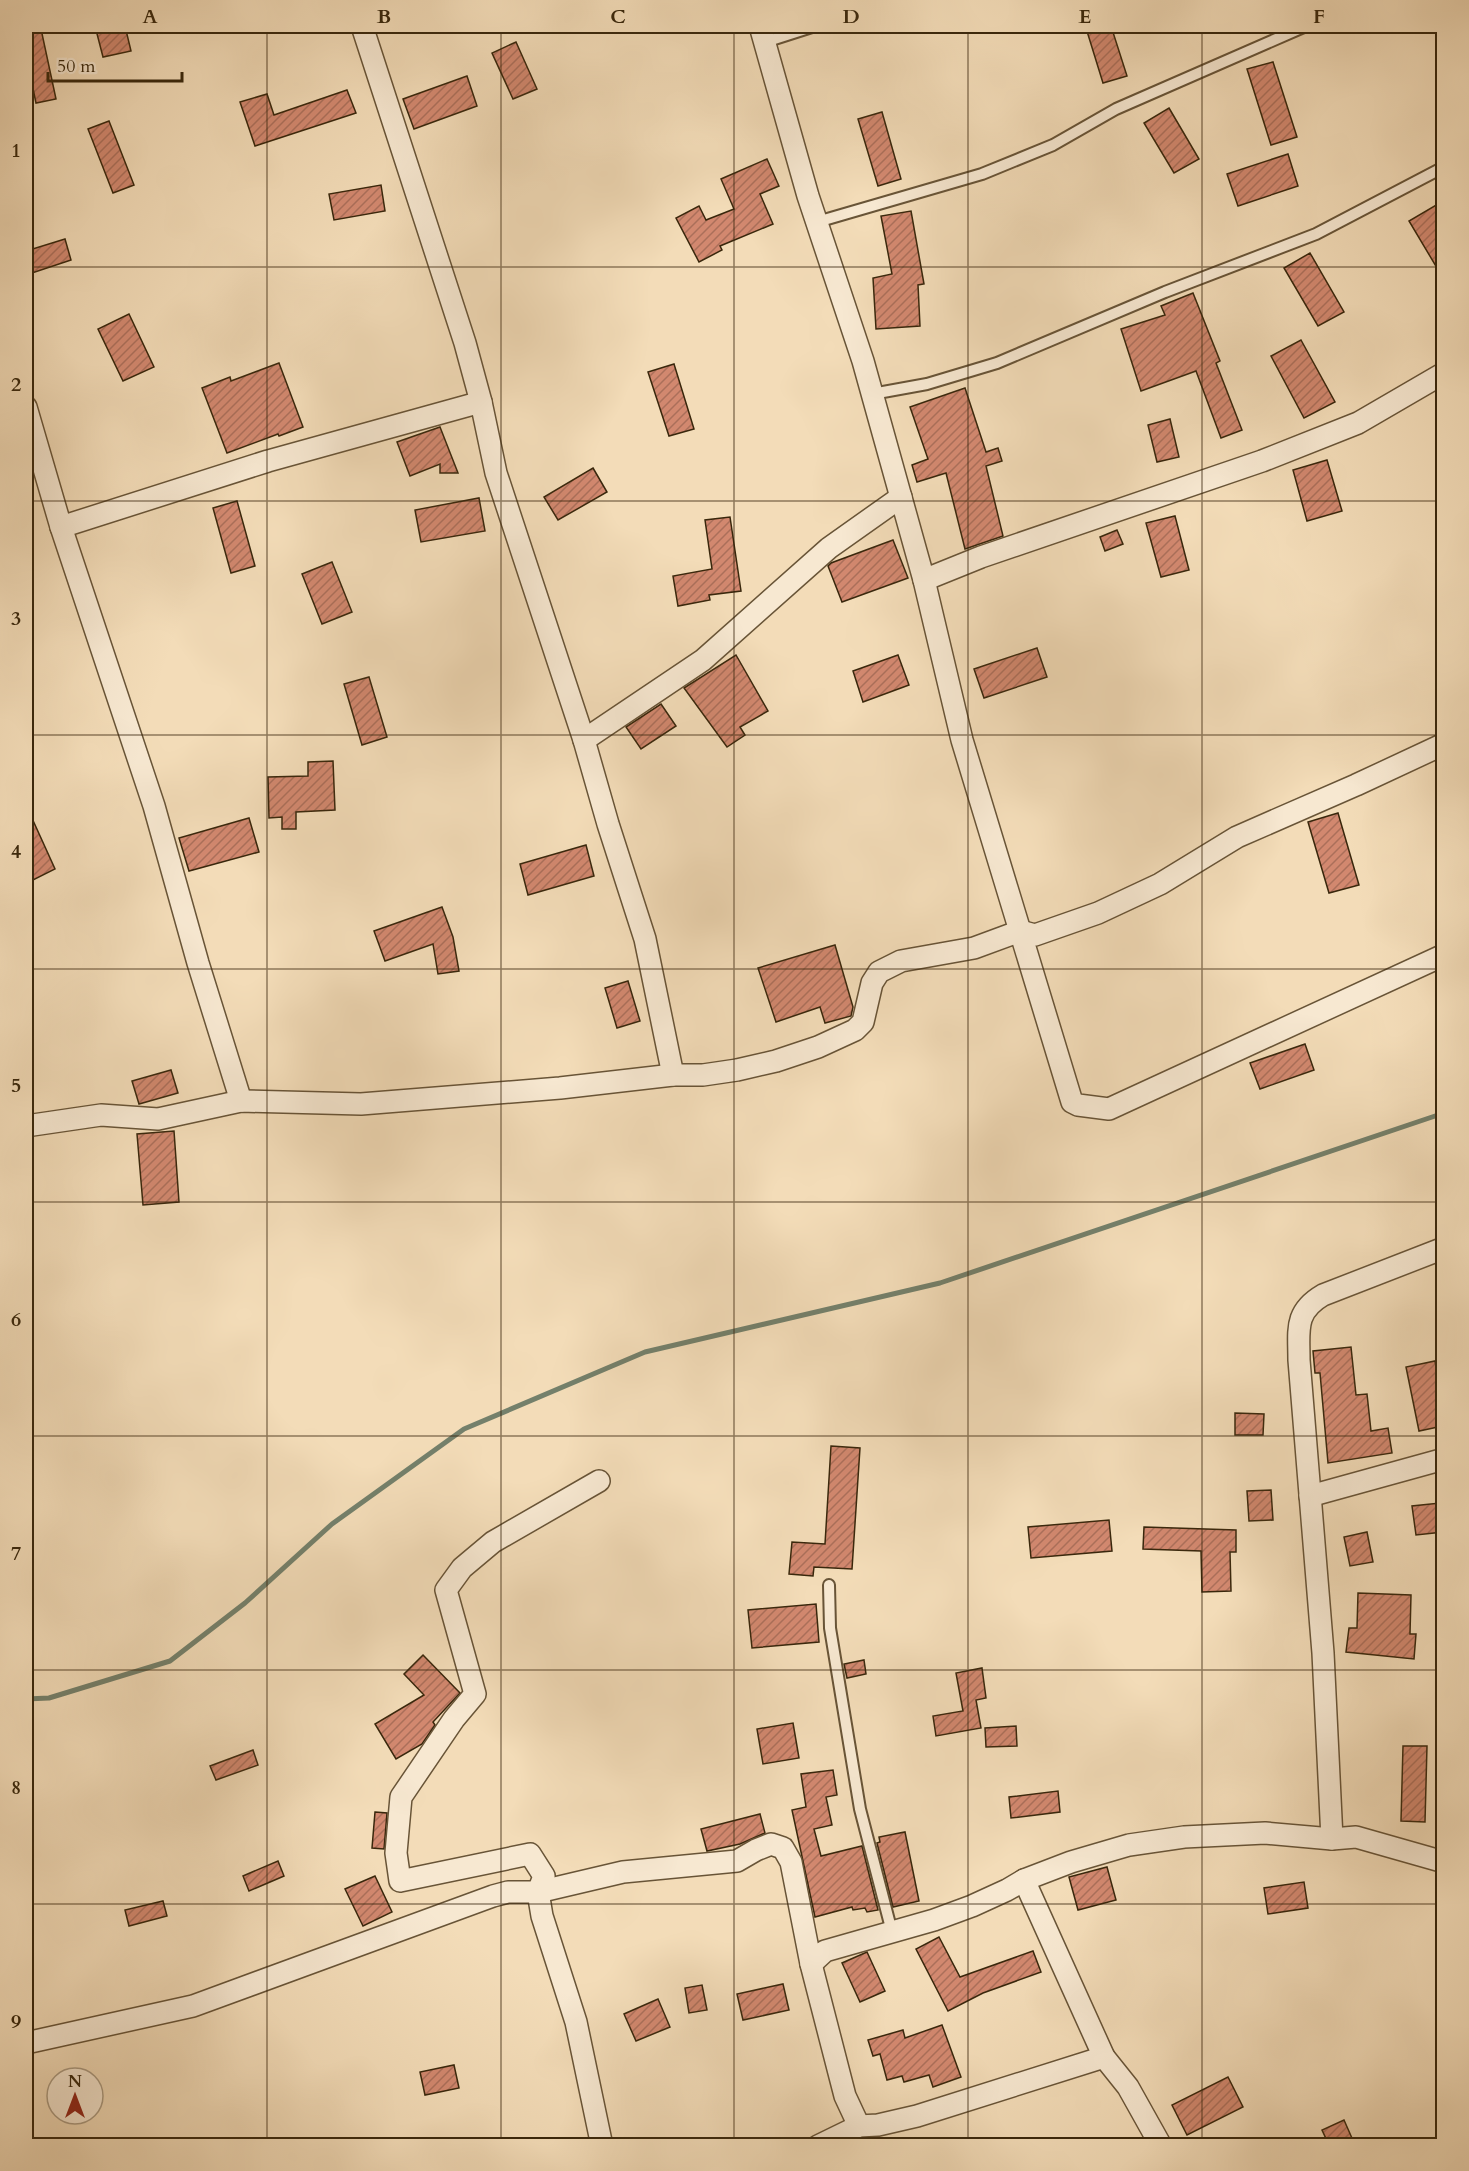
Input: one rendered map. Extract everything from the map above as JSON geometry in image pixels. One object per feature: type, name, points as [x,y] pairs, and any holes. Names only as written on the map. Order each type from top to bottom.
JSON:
[{"type":"street","points":[[362,26],[465,343],[481,402],[496,473],[584,740],[645,939],[673,1075]]},
{"type":"street","points":[[763,34],[817,222],[872,394],[924,580],[962,740],[1072,1102],[1078,1105],[1109,1108],[1443,955]]},
{"type":"street","points":[[924,580],[981,557],[1262,461],[1358,423],[1443,373]]},
{"type":"street","points":[[61,527],[268,461],[481,402]]},
{"type":"street","points":[[26,407],[61,527],[154,806],[198,963],[241,1101]]},
{"type":"street","points":[[584,740],[703,660],[829,548],[900,497]]},
{"type":"street","points":[[26,1126],[101,1115],[158,1119],[241,1101],[362,1104],[560,1088],[673,1075],[703,1075],[737,1070],[798,1054],[834,1041],[855,1030],[863,1022],[872,983],[879,972],[901,961],[974,948],[1020,931],[1035,936],[1098,913],[1160,884],[1237,837],[1443,744]]},
{"type":"street","points":[[1332,1839],[1323,1653],[1299,1360],[1299,1322],[1311,1302],[1443,1248]]},
{"type":"street","points":[[1310,1496],[1443,1459]]},
{"type":"street","points":[[599,1481],[493,1542],[462,1568],[446,1590],[475,1694],[453,1719],[401,1797],[396,1853],[400,1881],[530,1854],[543,1876],[538,1892],[542,1916],[576,2022],[602,2145]]},
{"type":"street","points":[[810,1964],[825,1951],[972,1906],[1024,1880],[1071,1862],[1129,1845],[1184,1837],[1265,1833],[1332,1839],[1356,1837],[1443,1862]]},
{"type":"street","points":[[26,2043],[193,2006],[483,1899],[508,1892],[538,1892],[623,1872],[737,1861],[756,1850],[771,1845],[783,1848],[791,1862],[810,1964],[844,2096],[859,2126]]},
{"type":"street","points":[[1024,1880],[1104,2057],[1128,2087],[1161,2145]]},
{"type":"street","points":[[818,2145],[859,2126],[878,2125],[917,2116],[1104,2057]]},
{"type":"lane","points":[[763,34],[815,26]]},
{"type":"lane","points":[[817,222],[982,174],[1053,145],[1116,109],[1306,26]]},
{"type":"lane","points":[[872,394],[927,384],[997,363],[1165,292],[1316,234],[1443,167]]},
{"type":"lane","points":[[830,1585],[830,1628],[860,1809],[892,1932]]},
{"type":"building","points":[[95,26],[125,26],[131,51],[103,57]]},
{"type":"building","points":[[1111,26],[1127,76],[1103,83],[1086,28]]},
{"type":"building","points":[[41,29],[56,99],[36,103],[26,55],[26,33]]},
{"type":"building","points":[[516,42],[537,89],[513,99],[492,53]]},
{"type":"building","points":[[1273,62],[1297,137],[1271,145],[1247,69]]},
{"type":"building","points":[[467,76],[477,106],[414,129],[403,99]]},
{"type":"building","points":[[347,90],[356,113],[255,146],[240,102],[267,94],[274,115]]},
{"type":"building","points":[[1169,108],[1199,159],[1174,173],[1144,123]]},
{"type":"building","points":[[882,112],[901,179],[878,186],[858,119]]},
{"type":"building","points":[[109,121],[134,185],[113,193],[88,129]]},
{"type":"building","points":[[1288,154],[1298,186],[1238,206],[1227,174]]},
{"type":"building","points":[[767,159],[779,186],[760,194],[773,224],[720,246],[722,250],[699,262],[676,218],[699,206],[706,220],[734,209],[721,179]]},
{"type":"building","points":[[381,185],[385,211],[334,220],[329,194]]},
{"type":"building","points":[[1443,201],[1443,278],[1409,221]]},
{"type":"building","points":[[911,211],[924,284],[918,285],[920,326],[876,329],[873,278],[892,274],[881,216]]},
{"type":"building","points":[[65,239],[71,260],[26,275],[26,251]]},
{"type":"building","points":[[1310,253],[1344,312],[1318,326],[1284,268]]},
{"type":"building","points":[[1193,293],[1220,361],[1216,363],[1242,430],[1221,438],[1196,371],[1141,391],[1121,329],[1165,315],[1161,306]]},
{"type":"building","points":[[129,314],[154,367],[123,381],[98,329]]},
{"type":"building","points":[[1301,340],[1335,402],[1304,418],[1271,356]]},
{"type":"building","points":[[279,363],[303,427],[227,453],[202,388],[230,377],[231,381]]},
{"type":"building","points":[[674,364],[694,429],[669,436],[648,372]]},
{"type":"building","points":[[965,388],[986,452],[998,448],[1002,461],[986,466],[1003,536],[965,549],[946,473],[917,482],[912,465],[928,459],[910,407]]},
{"type":"building","points":[[1170,419],[1179,457],[1157,462],[1148,425]]},
{"type":"building","points":[[440,427],[458,473],[440,473],[440,464],[410,476],[397,442]]},
{"type":"building","points":[[1327,460],[1342,511],[1307,521],[1293,470]]},
{"type":"building","points":[[593,468],[607,492],[558,520],[544,497]]},
{"type":"building","points":[[479,498],[485,531],[421,542],[415,510]]},
{"type":"building","points":[[237,501],[255,566],[231,573],[213,508]]},
{"type":"building","points":[[1175,516],[1189,570],[1161,577],[1146,523]]},
{"type":"building","points":[[730,517],[741,591],[709,595],[710,600],[678,606],[673,576],[712,569],[705,520]]},
{"type":"building","points":[[1117,530],[1123,544],[1105,551],[1100,537]]},
{"type":"building","points":[[893,540],[908,578],[842,602],[828,566]]},
{"type":"building","points":[[332,562],[352,612],[322,624],[302,574]]},
{"type":"building","points":[[1037,648],[1047,677],[984,698],[974,669]]},
{"type":"building","points":[[736,655],[768,711],[740,727],[745,735],[727,747],[684,688]]},
{"type":"building","points":[[898,655],[909,685],[863,702],[853,671]]},
{"type":"building","points":[[369,677],[387,737],[362,745],[344,684]]},
{"type":"building","points":[[661,704],[676,726],[641,749],[626,727]]},
{"type":"building","points":[[333,761],[335,810],[296,812],[296,829],[282,829],[282,817],[269,818],[268,777],[308,776],[308,762]]},
{"type":"building","points":[[26,805],[55,869],[31,881],[26,869]]},
{"type":"building","points":[[1338,813],[1359,885],[1329,893],[1308,822]]},
{"type":"building","points":[[249,818],[259,852],[189,871],[179,838]]},
{"type":"building","points":[[586,845],[594,876],[528,895],[520,864]]},
{"type":"building","points":[[442,907],[453,937],[459,971],[438,974],[433,944],[385,961],[374,931]]},
{"type":"building","points":[[835,945],[853,1007],[851,1016],[825,1023],[820,1007],[776,1022],[758,968]]},
{"type":"building","points":[[628,981],[640,1021],[617,1028],[605,988]]},
{"type":"building","points":[[1305,1044],[1314,1070],[1260,1089],[1250,1063]]},
{"type":"building","points":[[171,1070],[178,1093],[139,1104],[132,1081]]},
{"type":"building","points":[[174,1131],[179,1202],[143,1205],[137,1134]]},
{"type":"building","points":[[1351,1347],[1356,1395],[1367,1394],[1371,1431],[1388,1428],[1392,1453],[1328,1463],[1320,1373],[1315,1373],[1313,1351]]},
{"type":"building","points":[[1435,1361],[1443,1403],[1443,1426],[1419,1431],[1406,1367]]},
{"type":"building","points":[[1235,1413],[1264,1414],[1263,1435],[1235,1435]]},
{"type":"building","points":[[831,1446],[860,1448],[852,1569],[814,1567],[813,1576],[789,1574],[792,1542],[825,1544]]},
{"type":"building","points":[[1271,1490],[1273,1520],[1249,1521],[1247,1491]]},
{"type":"building","points":[[1440,1503],[1443,1532],[1416,1535],[1412,1506]]},
{"type":"building","points":[[1109,1520],[1112,1551],[1031,1558],[1028,1527]]},
{"type":"building","points":[[1144,1527],[1236,1530],[1236,1552],[1230,1552],[1231,1591],[1202,1592],[1201,1551],[1143,1549]]},
{"type":"building","points":[[1367,1532],[1373,1562],[1350,1566],[1344,1537]]},
{"type":"building","points":[[1358,1593],[1411,1595],[1410,1634],[1416,1634],[1414,1659],[1346,1652],[1349,1628],[1357,1628]]},
{"type":"building","points":[[816,1604],[819,1642],[752,1648],[748,1610]]},
{"type":"building","points":[[423,1655],[460,1693],[433,1722],[435,1725],[422,1744],[396,1759],[375,1724],[424,1695],[404,1674]]},
{"type":"building","points":[[864,1660],[866,1674],[847,1678],[844,1664]]},
{"type":"building","points":[[982,1668],[986,1698],[976,1700],[981,1728],[936,1736],[933,1716],[963,1711],[956,1673]]},
{"type":"building","points":[[793,1723],[799,1758],[763,1764],[757,1729]]},
{"type":"building","points":[[1016,1726],[1017,1746],[986,1747],[985,1728]]},
{"type":"building","points":[[1403,1746],[1427,1746],[1425,1822],[1401,1821]]},
{"type":"building","points":[[253,1750],[258,1765],[216,1780],[210,1766]]},
{"type":"building","points":[[833,1770],[837,1795],[826,1797],[832,1825],[814,1829],[821,1856],[862,1846],[878,1910],[867,1912],[865,1908],[853,1910],[852,1907],[815,1917],[792,1810],[806,1807],[801,1774]]},
{"type":"building","points":[[1058,1791],[1060,1812],[1011,1818],[1009,1797]]},
{"type":"building","points":[[375,1812],[387,1813],[384,1849],[372,1848]]},
{"type":"building","points":[[760,1814],[765,1833],[740,1844],[707,1851],[701,1829]]},
{"type":"building","points":[[905,1832],[919,1901],[893,1907],[877,1843],[880,1842],[879,1837]]},
{"type":"building","points":[[278,1861],[284,1876],[249,1891],[243,1876]]},
{"type":"building","points":[[1107,1867],[1116,1900],[1078,1910],[1069,1877]]},
{"type":"building","points":[[375,1876],[392,1912],[363,1926],[345,1889]]},
{"type":"building","points":[[1304,1882],[1308,1908],[1268,1914],[1264,1888]]},
{"type":"building","points":[[163,1901],[167,1916],[129,1926],[125,1910]]},
{"type":"building","points":[[939,1937],[960,1977],[1033,1951],[1041,1972],[983,1993],[948,2011],[916,1949]]},
{"type":"building","points":[[867,1952],[885,1991],[860,2002],[842,1963]]},
{"type":"building","points":[[783,1984],[789,2010],[743,2020],[737,1994]]},
{"type":"building","points":[[702,1985],[707,2010],[689,2013],[685,1988]]},
{"type":"building","points":[[658,1999],[670,2027],[636,2041],[624,2014]]},
{"type":"building","points":[[942,2025],[961,2077],[933,2087],[929,2075],[904,2082],[902,2076],[887,2080],[880,2054],[873,2056],[868,2040],[903,2030],[905,2038]]},
{"type":"building","points":[[454,2065],[459,2088],[425,2095],[420,2072]]},
{"type":"building","points":[[1228,2077],[1243,2107],[1187,2135],[1172,2105]]},
{"type":"building","points":[[1344,2120],[1355,2145],[1329,2145],[1322,2130]]},
{"type":"waterway","points":[[26,1699],[49,1698],[170,1661],[245,1603],[332,1524],[464,1429],[645,1352],[940,1283],[1444,1113]]}]
